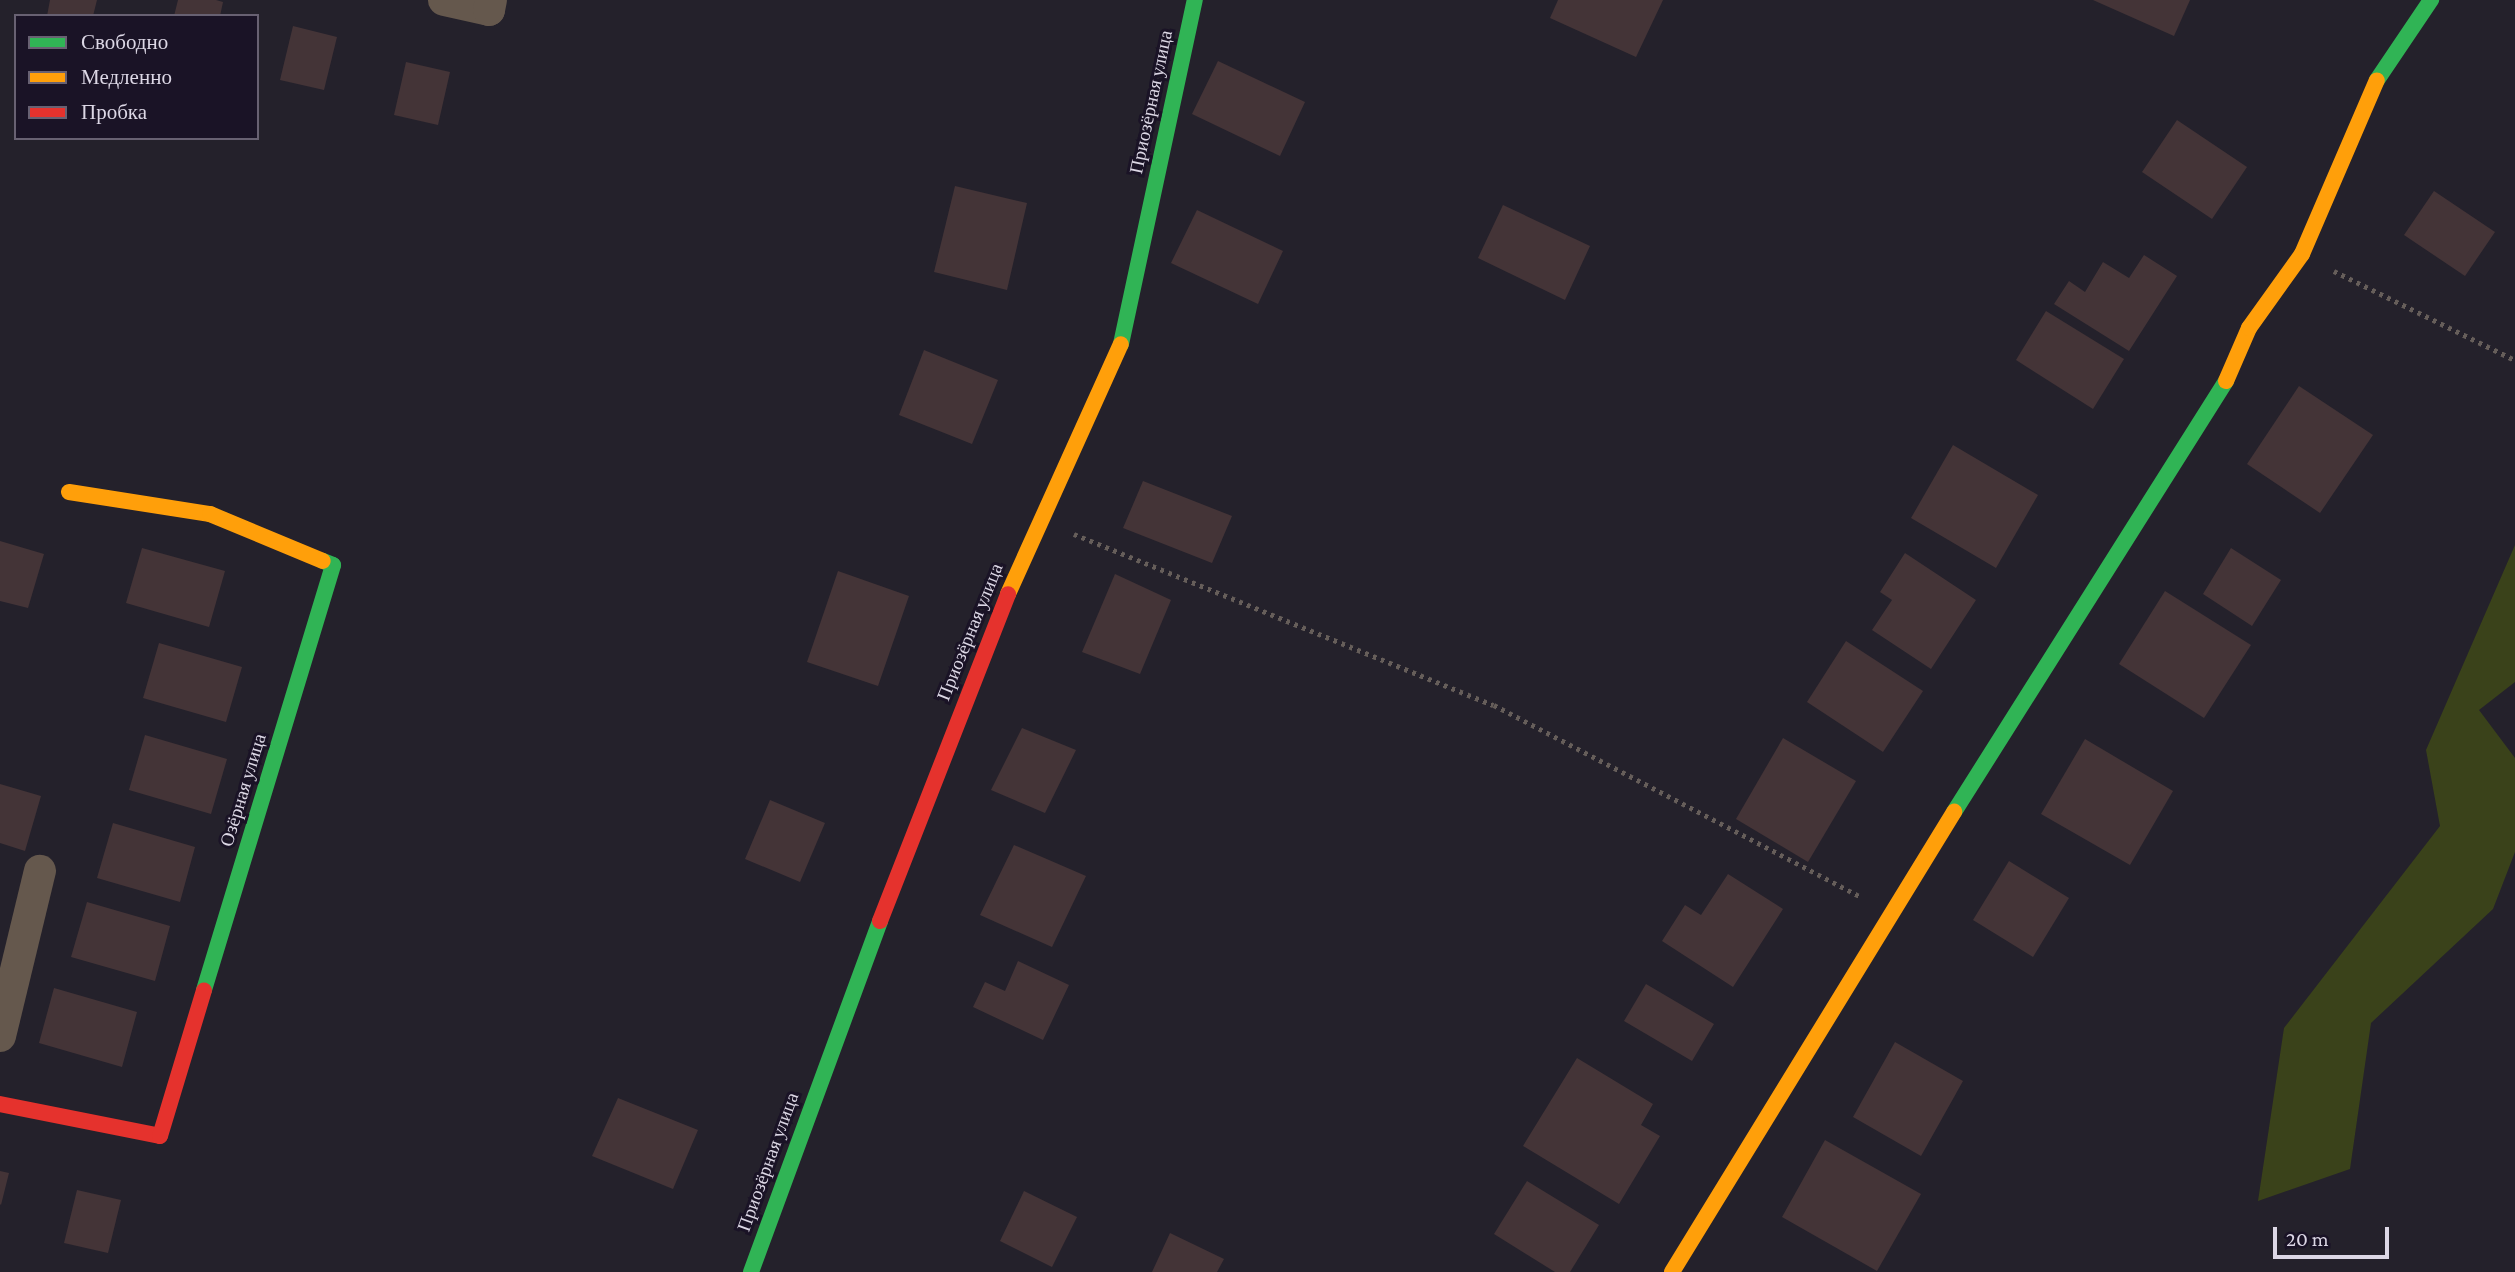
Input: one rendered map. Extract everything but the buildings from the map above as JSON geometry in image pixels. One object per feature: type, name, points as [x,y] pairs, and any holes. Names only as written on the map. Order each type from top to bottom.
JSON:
[{"type":"street","points":[[444,0],[490,5]]},
{"type":"street","name":"Приозёрная улица","points":[[751,1272],[926,794],[1040,520],[1124,336],[1195,0]]},
{"type":"street","points":[[1672,1272],[1890,915],[2222,391],[2249,328],[2302,254],[2383,65],[2431,0]]},
{"type":"street","name":"Озёрная улица","points":[[0,1104],[160,1136],[334,565],[210,514],[69,492]]},
{"type":"street","points":[[0,1036],[40,871]]},
{"type":"path","points":[[2302,254],[2515,360]]},
{"type":"path","points":[[1040,520],[1494,705],[1720,820],[1890,915]]},
{"type":"green space","points":[[2515,545],[2515,682],[2479,710],[2515,758],[2515,852],[2493,909],[2371,1023],[2350,1169],[2258,1201],[2284,1028],[2440,826],[2426,750]]},
{"type":"traffic: fast","points":[[1121,344],[1195,0]]},
{"type":"traffic: fast","points":[[2377,80],[2431,0]]},
{"type":"traffic: fast","points":[[1954,812],[2226,381]]},
{"type":"traffic: fast","points":[[204,990],[333,565],[323,561]]},
{"type":"traffic: fast","points":[[751,1272],[880,921]]},
{"type":"traffic: slow","points":[[2226,381],[2249,328],[2302,254],[2377,80]]},
{"type":"traffic: slow","points":[[1008,594],[1121,344]]},
{"type":"traffic: slow","points":[[69,492],[210,514],[323,561]]},
{"type":"traffic: slow","points":[[1672,1272],[1954,812]]},
{"type":"traffic: jam","points":[[880,921],[1008,594]]},
{"type":"traffic: jam","points":[[0,1104],[160,1136],[204,990]]}]
